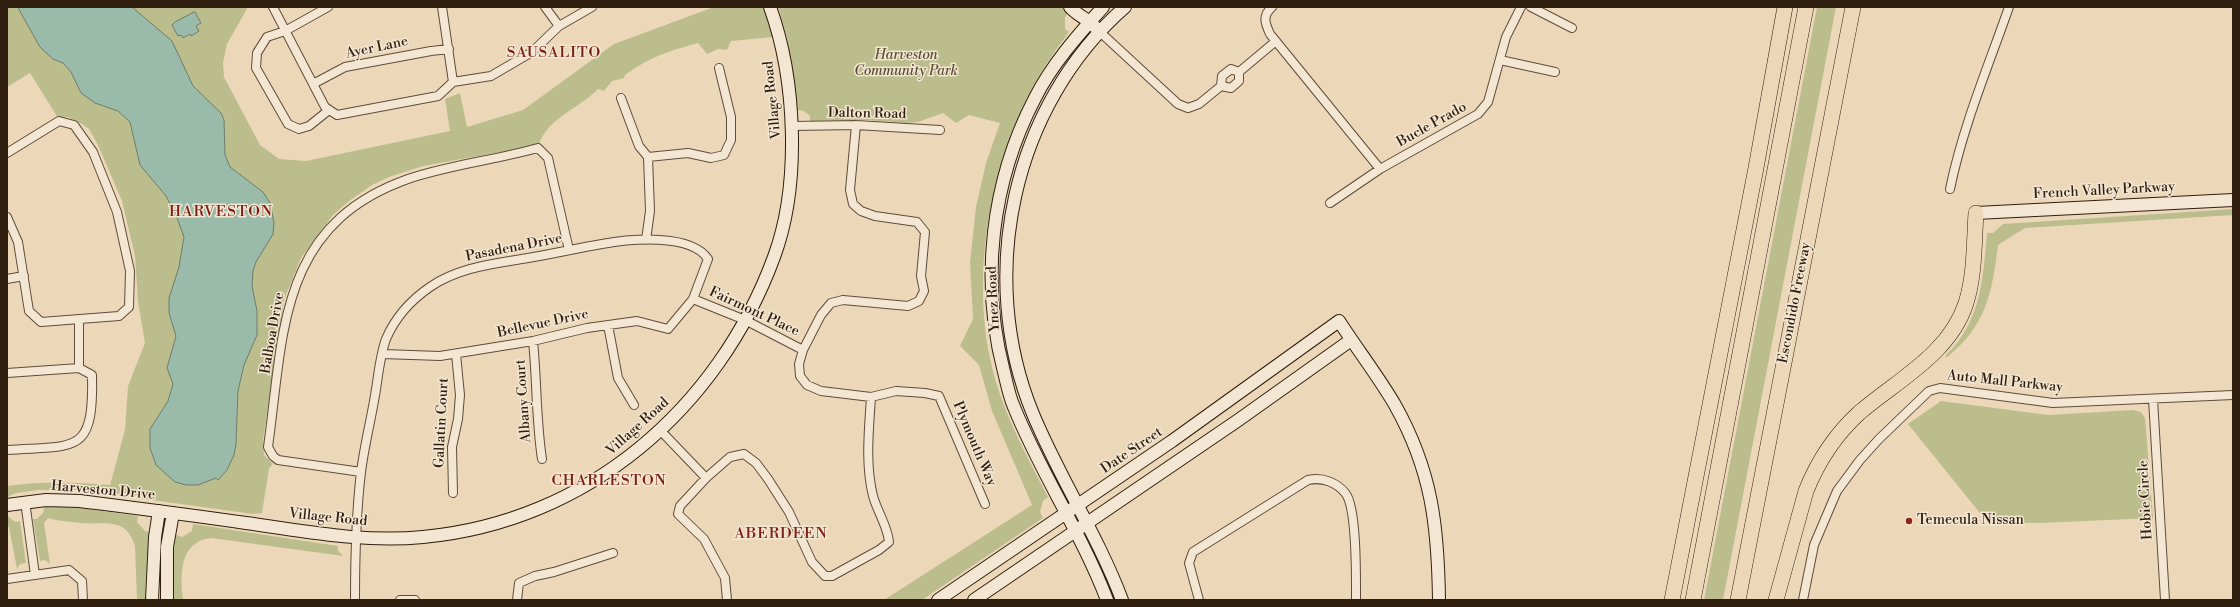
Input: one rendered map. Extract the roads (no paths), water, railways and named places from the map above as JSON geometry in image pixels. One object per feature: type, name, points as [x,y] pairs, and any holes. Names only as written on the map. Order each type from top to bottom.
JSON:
[{"type":"highway","points":[[1672,600],[1756,168],[1784,7]]},
{"type":"highway","points":[[1693,600],[1806,7]]},
{"type":"highway","name":"Escondido Freeway","points":[[1738,600],[1853,7]]},
{"type":"highway","points":[[1776,600],[1806,491],[1813,474],[1829,447],[1858,414],[1936,350],[1945,341],[1957,323],[1966,304],[1972,276],[1976,213]]},
{"type":"main road","name":"Village Road","points":[[173,513],[356,538],[421,538],[472,530],[511,519],[550,504],[608,474],[635,454],[678,412],[714,368],[745,320],[775,255],[782,226],[792,162],[793,126],[782,47],[770,7]]},
{"type":"main road","points":[[1070,7],[1076,14],[1090,22],[1100,32]]},
{"type":"main road","points":[[1085,7],[1090,22]]},
{"type":"main road","name":"Ynez Road","points":[[1104,7],[1070,45],[1047,78],[1035,97],[1021,128],[1002,185],[995,225],[992,263],[992,300],[995,334],[1013,406],[1107,600]]},
{"type":"main road","name":"Ynez Road","points":[[1122,600],[1087,524],[1033,414],[1017,366],[1007,319],[1006,265],[1010,214],[1023,162],[1045,111],[1060,85],[1088,44],[1125,7]]},
{"type":"main road","name":"French Valley Parkway","points":[[1976,213],[2233,200]]},
{"type":"main road","name":"Date Street","points":[[938,600],[1172,441],[1339,322],[1351,340]]},
{"type":"main road","points":[[974,600],[1074,531],[1087,524],[1351,340],[1394,403],[1420,458],[1433,504],[1437,536],[1439,600]]},
{"type":"main road","name":"Harveston Drive","points":[[7,505],[25,501],[80,501],[173,513]]},
{"type":"main road","points":[[152,600],[155,538],[159,511]]},
{"type":"main road","points":[[167,600],[167,546],[173,513]]},
{"type":"street","points":[[274,7],[325,107],[337,115],[438,96],[453,82],[490,76],[532,52],[559,26],[592,7]]},
{"type":"street","points":[[328,7],[285,31],[267,37],[257,53],[256,68],[288,124],[299,129],[309,126],[329,110]]},
{"type":"street","points":[[442,7],[453,82]]},
{"type":"street","points":[[545,7],[559,26]]},
{"type":"street","points":[[1272,7],[1266,13],[1264,21],[1270,34],[1380,169]]},
{"type":"street","name":"Bucle Prado","points":[[1330,203],[1380,169],[1478,114],[1488,102],[1506,37],[1521,7]]},
{"type":"street","points":[[1531,7],[1572,28]]},
{"type":"street","points":[[1950,189],[1966,126],[2009,7]]},
{"type":"street","points":[[1100,32],[1178,104],[1188,108],[1199,104],[1221,86],[1222,76],[1231,69],[1239,72]]},
{"type":"street","points":[[1239,72],[1276,41]]},
{"type":"street","name":"Ayer Lane","points":[[313,84],[345,67],[424,52],[449,49]]},
{"type":"street","points":[[1500,60],[1555,72]]},
{"type":"street","points":[[648,157],[688,153],[711,158],[724,154],[731,140],[731,117],[719,68]]},
{"type":"street","points":[[1221,86],[1231,88],[1239,81],[1239,72]]},
{"type":"street","points":[[621,98],[639,146],[648,157],[650,211],[646,240]]},
{"type":"street","points":[[7,153],[59,121],[74,125],[93,152],[118,212],[130,271],[129,307],[119,316],[41,322],[29,311],[18,242],[7,217]]},
{"type":"street","points":[[803,350],[821,315],[831,303],[843,300],[908,306],[919,301],[924,291],[922,276],[925,232],[917,222],[874,216],[860,211],[853,204],[850,190],[856,125]]},
{"type":"street","name":"Dalton Road","points":[[793,126],[856,125],[940,130]]},
{"type":"street","name":"Balboa Drive","points":[[361,472],[278,460],[273,456],[268,447],[291,296],[306,261],[331,226],[342,215],[366,197],[408,179],[538,148],[548,158],[569,250]]},
{"type":"street","name":"Pasadena Drive","points":[[355,600],[356,538],[361,472],[383,354],[386,341],[401,314],[413,300],[431,286],[458,273],[488,263],[613,242],[646,240],[692,245],[703,251],[708,259],[693,299]]},
{"type":"street","points":[[7,280],[24,276]]},
{"type":"street","name":"Fairmont Place","points":[[693,299],[745,320],[803,350]]},
{"type":"street","name":"Bellevue Drive","points":[[383,354],[413,357],[456,354],[533,341],[608,325],[637,322],[668,329],[693,299]]},
{"type":"street","points":[[78,319],[79,368]]},
{"type":"street","points":[[608,325],[618,378],[634,405]]},
{"type":"street","name":"Albany Court","points":[[533,341],[536,371],[538,432],[542,459]]},
{"type":"street","name":"Plymouth Way","points":[[803,350],[799,364],[800,376],[807,384],[821,391],[870,397],[896,391],[925,393],[940,396],[985,504]]},
{"type":"street","name":"Gallatin Court","points":[[453,493],[452,446],[458,419],[460,396],[456,354]]},
{"type":"street","points":[[7,373],[79,368],[92,375],[93,403],[86,433],[79,441],[65,446],[7,450]]},
{"type":"street","name":"Auto Mall Parkway","points":[[1803,600],[1814,544],[1837,491],[1860,460],[1879,439],[1929,391],[1940,388],[2053,403],[2233,395]]},
{"type":"street","points":[[727,600],[725,578],[704,539],[678,514],[680,506],[706,478],[730,457],[744,454],[756,463],[789,512],[812,562],[825,576],[832,576],[879,550],[888,542],[888,533],[879,517],[872,495],[869,469],[870,397]]},
{"type":"street","name":"Hobie Circle","points":[[2153,398],[2165,600]]},
{"type":"street","points":[[660,430],[706,478]]},
{"type":"street","points":[[1199,600],[1189,563],[1193,552],[1308,480],[1316,478],[1333,483],[1347,495],[1355,537],[1356,600]]},
{"type":"street","points":[[25,501],[35,575]]},
{"type":"street","points":[[517,600],[519,583],[535,576],[554,572],[613,553]]},
{"type":"street","points":[[7,579],[69,570],[82,580],[83,600]]},
{"type":"street","points":[[400,600],[416,600]]},
{"type":"place","name":"Temecula Nissan","points":[[1909,521]]},
{"type":"district","name":"SAUSALITO","points":[[554,53]]},
{"type":"district","name":"HARVESTON","points":[[221,212]]},
{"type":"district","name":"CHARLESTON","points":[[609,481]]},
{"type":"district","name":"ABERDEEN","points":[[781,534]]},
{"type":"park label","name":"Harveston Community Park","points":[[906,64]]}]
